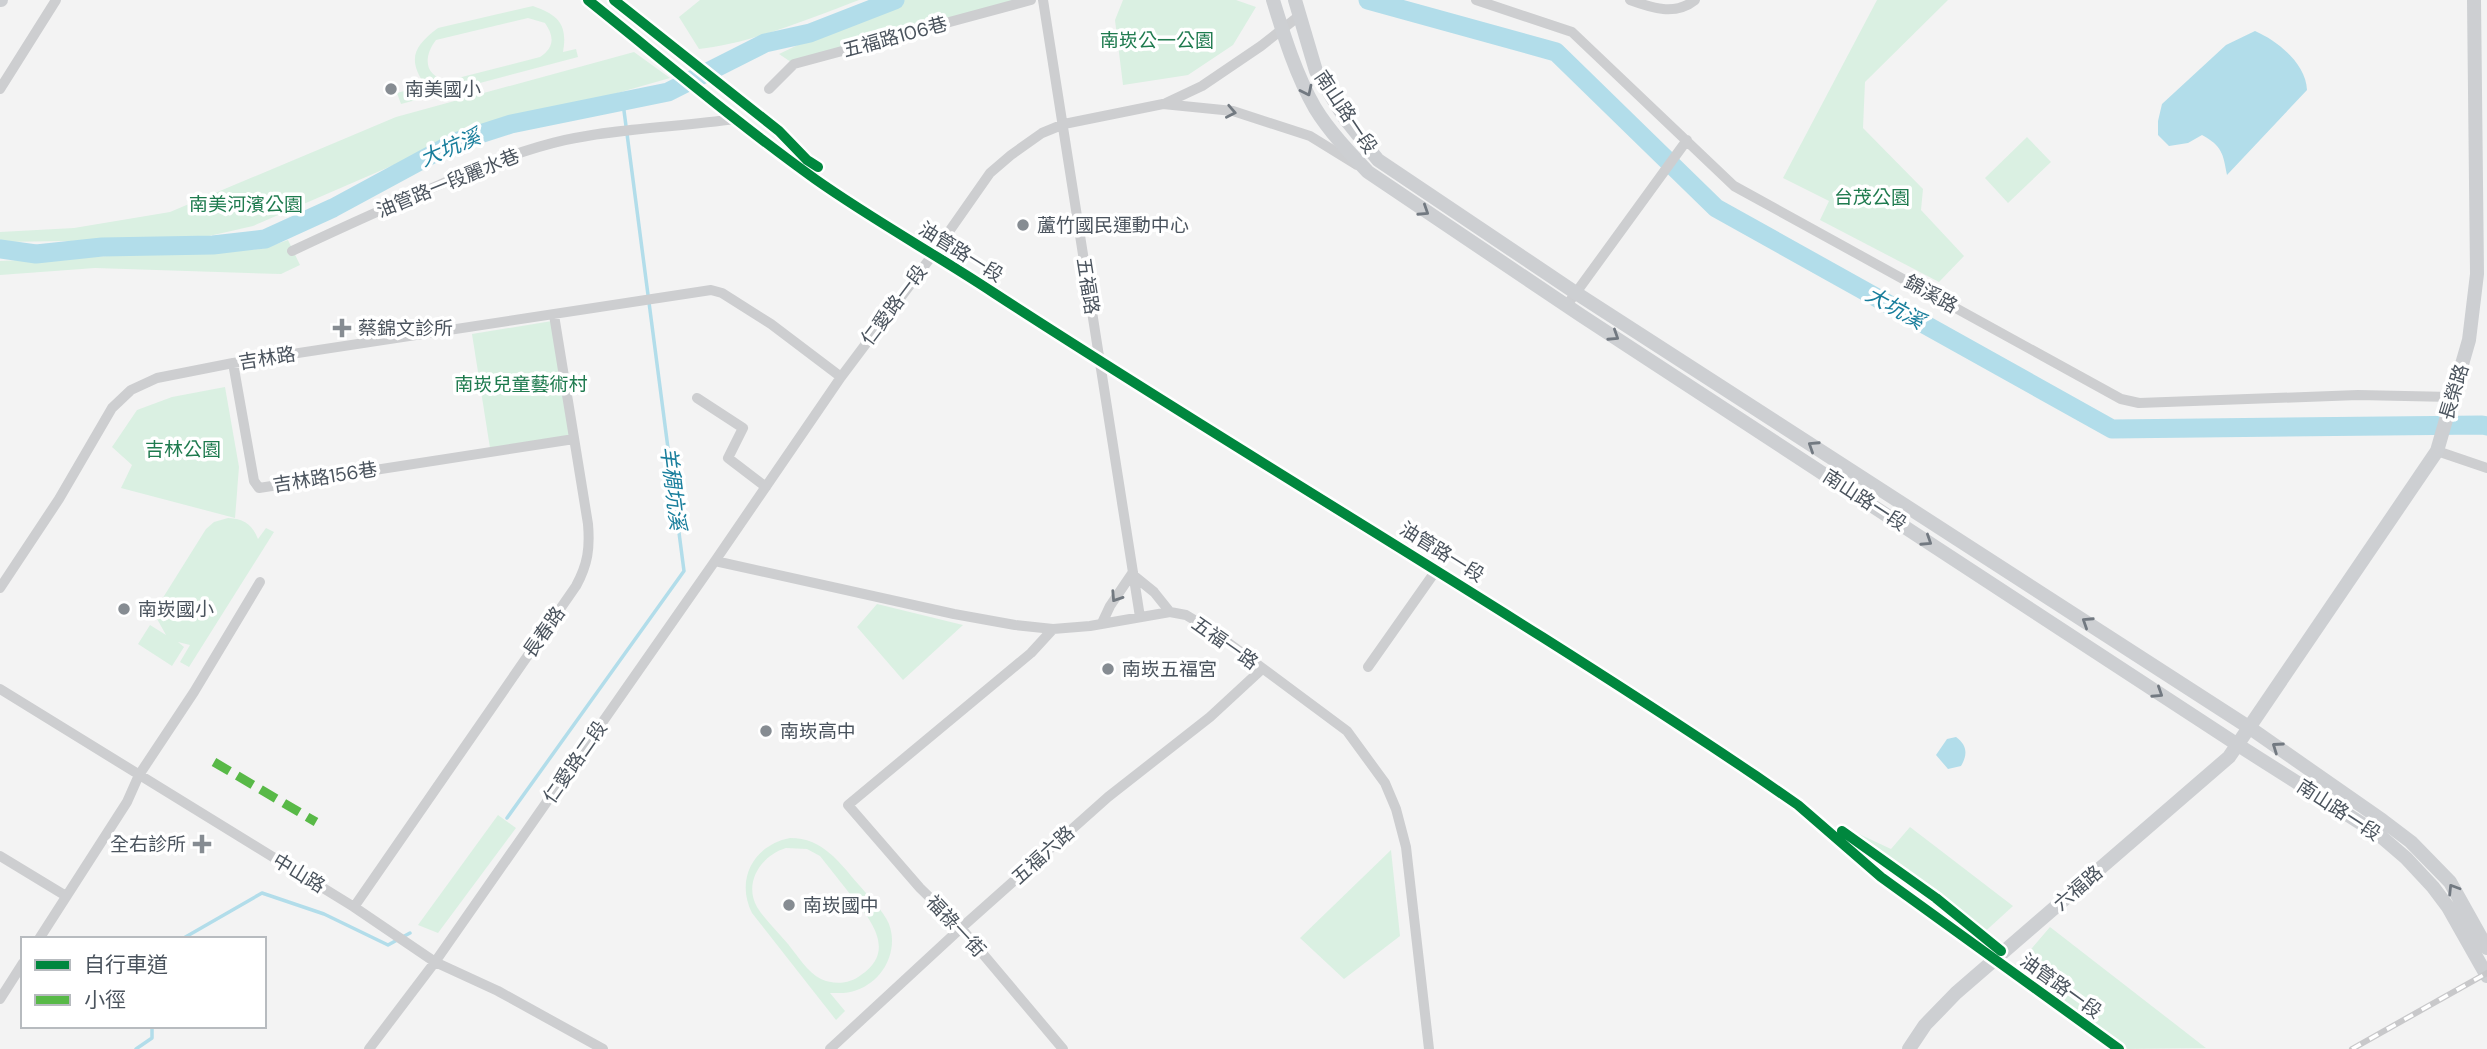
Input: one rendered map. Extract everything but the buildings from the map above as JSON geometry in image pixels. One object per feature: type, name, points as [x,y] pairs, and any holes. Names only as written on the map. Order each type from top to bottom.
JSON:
[{"type":"street","points":[[0,89],[56,0]]},
{"type":"street","name":"油管路一段","points":[[588,0],[731,116],[843,198],[934,253],[1100,362],[1437,569],[1798,805],[1881,877],[2119,1049]]},
{"type":"street","name":"五福路106巷","points":[[769,89],[794,64],[1031,0]]},
{"type":"street","name":"五福路","points":[[1043,0],[1140,617]]},
{"type":"street","name":"南山路一段","points":[[1295,0],[1316,71],[1346,120],[1378,160],[1576,293],[2250,728],[2411,842],[2450,882],[2487,948]]},
{"type":"street","name":"錦溪路","points":[[1476,0],[1572,32],[1734,186],[2121,399],[2139,403],[2358,395],[2451,400]]},
{"type":"street","points":[[1630,0],[1660,11],[1690,4],[1695,0]]},
{"type":"street","name":"長榮路","points":[[2250,728],[2438,447],[2469,340],[2476,274],[2474,0]]},
{"type":"street","name":"南山路一段","points":[[1273,1],[1296,68],[1316,109],[1368,172],[1768,437],[2378,834],[2406,858],[2448,907],[2487,976]]},
{"type":"street","name":"仁愛路一段","points":[[715,561],[841,377],[990,173],[1042,133],[1064,124],[1163,104],[1202,86],[1299,16]]},
{"type":"street","name":"仁愛路一段","points":[[1163,104],[1233,111],[1310,136],[1368,172]]},
{"type":"street","name":"油管路一段麗水巷","points":[[292,251],[374,212],[505,157],[564,141],[619,131],[731,116]]},
{"type":"street","points":[[1567,305],[1687,140]]},
{"type":"street","name":"吉林路","points":[[0,588],[59,499],[112,408],[131,390],[157,377],[701,290],[722,293],[771,324],[841,377]]},
{"type":"street","name":"長春路","points":[[354,907],[576,586],[586,567],[590,547],[588,524],[554,315]]},
{"type":"street","name":"吉林路156巷","points":[[233,363],[254,481],[259,488],[574,439]]},
{"type":"street","points":[[697,398],[743,428],[728,458],[766,487]]},
{"type":"street","points":[[1768,437],[1777,423]]},
{"type":"street","points":[[2438,447],[2487,468]]},
{"type":"street","name":"五福一路","points":[[715,561],[954,614],[1053,629],[1170,612],[1186,615],[1211,630],[1347,731],[1385,783],[1396,809],[1406,847],[1429,1049]]},
{"type":"street","name":"仁愛路二段","points":[[369,1049],[435,962],[715,561]]},
{"type":"street","points":[[1368,667],[1437,569]]},
{"type":"street","points":[[1102,623],[1110,606],[1133,574],[1154,592],[1170,612]]},
{"type":"street","points":[[40,937],[127,802],[139,775],[194,692],[260,582]]},
{"type":"street","name":"福祿一街","points":[[1053,629],[1031,653],[848,804],[920,888],[961,928],[1063,1049]]},
{"type":"street","name":"五福六路","points":[[830,1049],[1108,797],[1210,717],[1262,669]]},
{"type":"street","name":"中山路","points":[[0,689],[354,907],[435,962],[498,991],[603,1049]]},
{"type":"street","name":"六福路","points":[[1909,1049],[1925,1025],[1956,993],[2229,757],[2250,728]]},
{"type":"street","points":[[0,856],[66,896]]},
{"type":"street","points":[[0,999],[21,966]]},
{"type":"green space","points":[[700,0],[859,0],[759,36],[699,49],[679,17]]},
{"type":"green space","points":[[902,0],[1031,0],[794,64],[779,54],[873,9]]},
{"type":"green space","name":"南崁公一公園","points":[[1123,0],[1236,0],[1256,7],[1233,45],[1188,75],[1123,85],[1115,20]]},
{"type":"green space","name":"台茂公園","points":[[1877,0],[1948,0],[1865,82],[1863,128],[1923,189],[1921,210],[1964,256],[1939,282],[1820,220],[1829,201],[1783,178]]},
{"type":"green space","points":[[533,6],[555,17],[564,34],[563,52],[576,49],[578,57],[401,104],[397,93],[425,85],[416,68],[416,54],[423,41],[438,28]],"holes":[[[528,18],[545,23],[552,41],[540,57],[450,80],[435,76],[428,66],[429,54],[436,40]]]},
{"type":"green space","name":"南美河濱公園","points":[[634,52],[670,78],[449,141],[253,226],[196,239],[0,242],[0,232],[74,228],[170,212],[396,117]]},
{"type":"green space","points":[[2027,137],[2051,162],[2008,203],[1985,178]]},
{"type":"green space","points":[[288,240],[300,265],[281,274],[95,268],[0,275],[0,261],[262,249]]},
{"type":"green space","name":"南崁兒童藝術村","points":[[552,321],[570,435],[490,448],[472,334]]},
{"type":"green space","name":"吉林公園","points":[[225,387],[239,467],[235,518],[121,488],[132,465],[112,447],[137,410],[172,397]]},
{"type":"green space","points":[[228,518],[247,523],[258,539],[266,528],[274,532],[189,667],[180,662],[190,645],[178,642],[184,647],[172,666],[138,644],[150,625],[166,635],[156,617],[159,604],[206,529],[214,522]]},
{"type":"green space","points":[[877,604],[963,625],[903,680],[857,627]]},
{"type":"green space","points":[[498,815],[516,828],[438,933],[418,925]]},
{"type":"green space","points":[[1910,827],[2013,906],[1978,938],[1859,851],[1859,834],[1891,849]]},
{"type":"green space","points":[[790,838],[802,839],[821,847],[876,904],[889,924],[892,944],[881,972],[866,986],[857,990],[830,993],[845,1011],[836,1020],[752,913],[747,900],[747,876],[751,865],[766,848]],"holes":[[[786,848],[807,849],[820,856],[865,913],[876,934],[878,955],[872,965],[852,980],[831,982],[812,973],[764,917],[753,898],[752,888],[757,871],[769,857]]]},
{"type":"green space","points":[[1391,850],[1400,936],[1344,979],[1300,938]]},
{"type":"green space","points":[[2050,927],[2206,1048],[2124,1049],[2055,996],[2055,985],[2021,961]]},
{"type":"water","points":[[2255,31],[2273,41],[2289,55],[2302,71],[2307,90],[2227,175],[2223,156],[2214,143],[2202,135],[2188,143],[2169,146],[2158,135],[2158,121],[2162,104],[2226,45]]},
{"type":"water","points":[[1956,737],[1964,747],[1965,758],[1961,766],[1948,769],[1936,755],[1947,739]]},
{"type":"waterway","name":"大坑溪","points":[[0,249],[36,254],[102,247],[213,245],[265,239],[333,208],[455,142],[511,124],[668,92],[765,43],[810,33],[895,0]]},
{"type":"waterway","name":"大坑溪","points":[[1368,0],[1556,52],[1716,208],[2112,429],[2487,426]]},
{"type":"waterway","name":"羊稠坑溪","points":[[507,818],[684,571],[623,103]]},
{"type":"waterway","name":"羊稠坑溪","points":[[185,937],[262,893],[324,914],[388,945],[410,933]]},
{"type":"waterway","name":"羊稠坑溪","points":[[136,1049],[152,1038],[152,1028]]},
{"type":"railway","points":[[2352,1049],[2487,973]]},
{"type":"marked path","points":[[214,762],[316,822]]},
{"type":"cycle path","points":[[588,0],[757,136],[837,194],[1567,653],[1756,776],[1798,805],[1881,877],[2119,1049]]},
{"type":"cycle path","points":[[614,0],[779,131],[807,160],[818,167]]},
{"type":"cycle path","points":[[1842,831],[1936,898],[2001,951]]},
{"type":"place","name":"南美國小","points":[[391,89]]},
{"type":"place","name":"蘆竹國民運動中心","points":[[1023,225]]},
{"type":"place","name":"蔡錦文診所","points":[[342,328]]},
{"type":"place","name":"南崁國小","points":[[124,609]]},
{"type":"place","name":"南崁五福宮","points":[[1108,669]]},
{"type":"place","name":"南崁高中","points":[[766,731]]},
{"type":"place","name":"全右診所","points":[[202,844]]},
{"type":"place","name":"南崁國中","points":[[789,905]]}]
